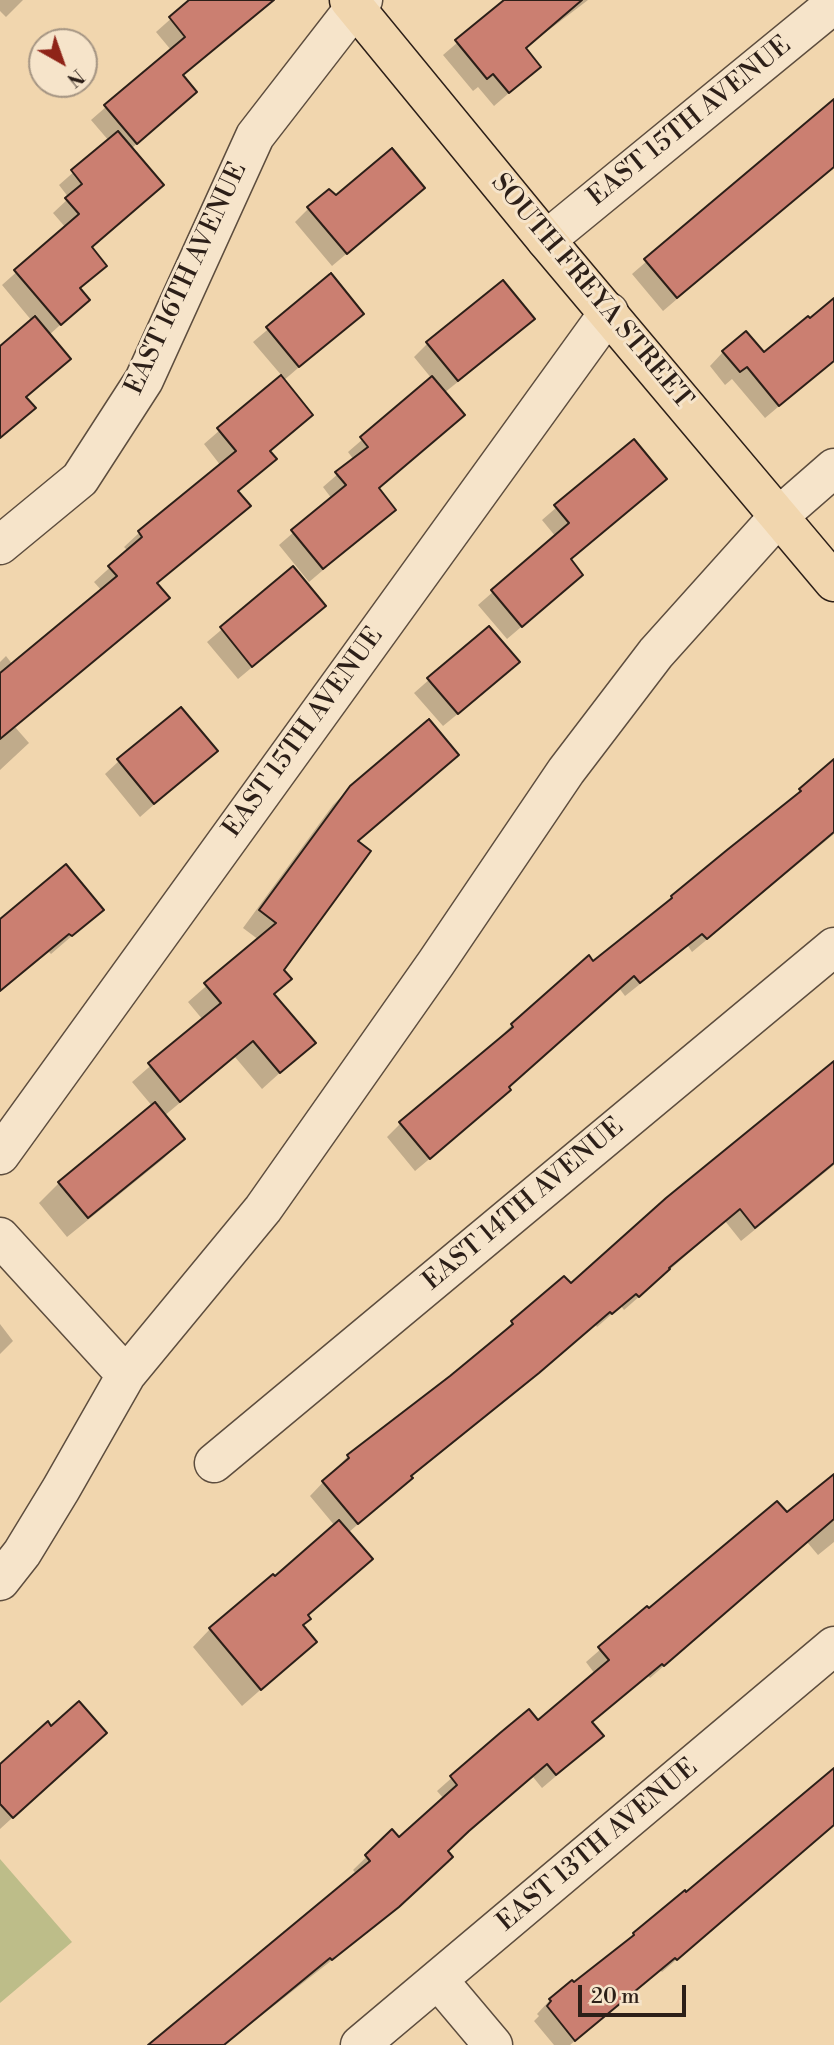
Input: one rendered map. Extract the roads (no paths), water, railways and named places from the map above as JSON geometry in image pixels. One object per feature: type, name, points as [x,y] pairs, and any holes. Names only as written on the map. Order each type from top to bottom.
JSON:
[{"type":"main road","name":"SOUTH FREYA STREET","points":[[356,2],[546,240],[834,582]]},
{"type":"street","name":"EAST 16TH AVENUE","points":[[0,545],[80,479],[144,380],[255,136],[356,2]]},
{"type":"street","name":"EAST 15TH AVENUE","points":[[546,240],[834,4]]},
{"type":"street","name":"EAST 15TH AVENUE","points":[[0,1155],[609,312]]},
{"type":"street","points":[[0,1581],[22,1553],[126,1375],[262,1209],[436,963],[566,771],[656,653],[779,516],[834,468]]},
{"type":"street","name":"EAST 14TH AVENUE","points":[[214,1463],[834,947]]},
{"type":"street","points":[[0,1237],[126,1375]]},
{"type":"street","name":"EAST 13TH AVENUE","points":[[360,2045],[834,1646]]},
{"type":"street","points":[[439,1981],[494,2045]]}]
